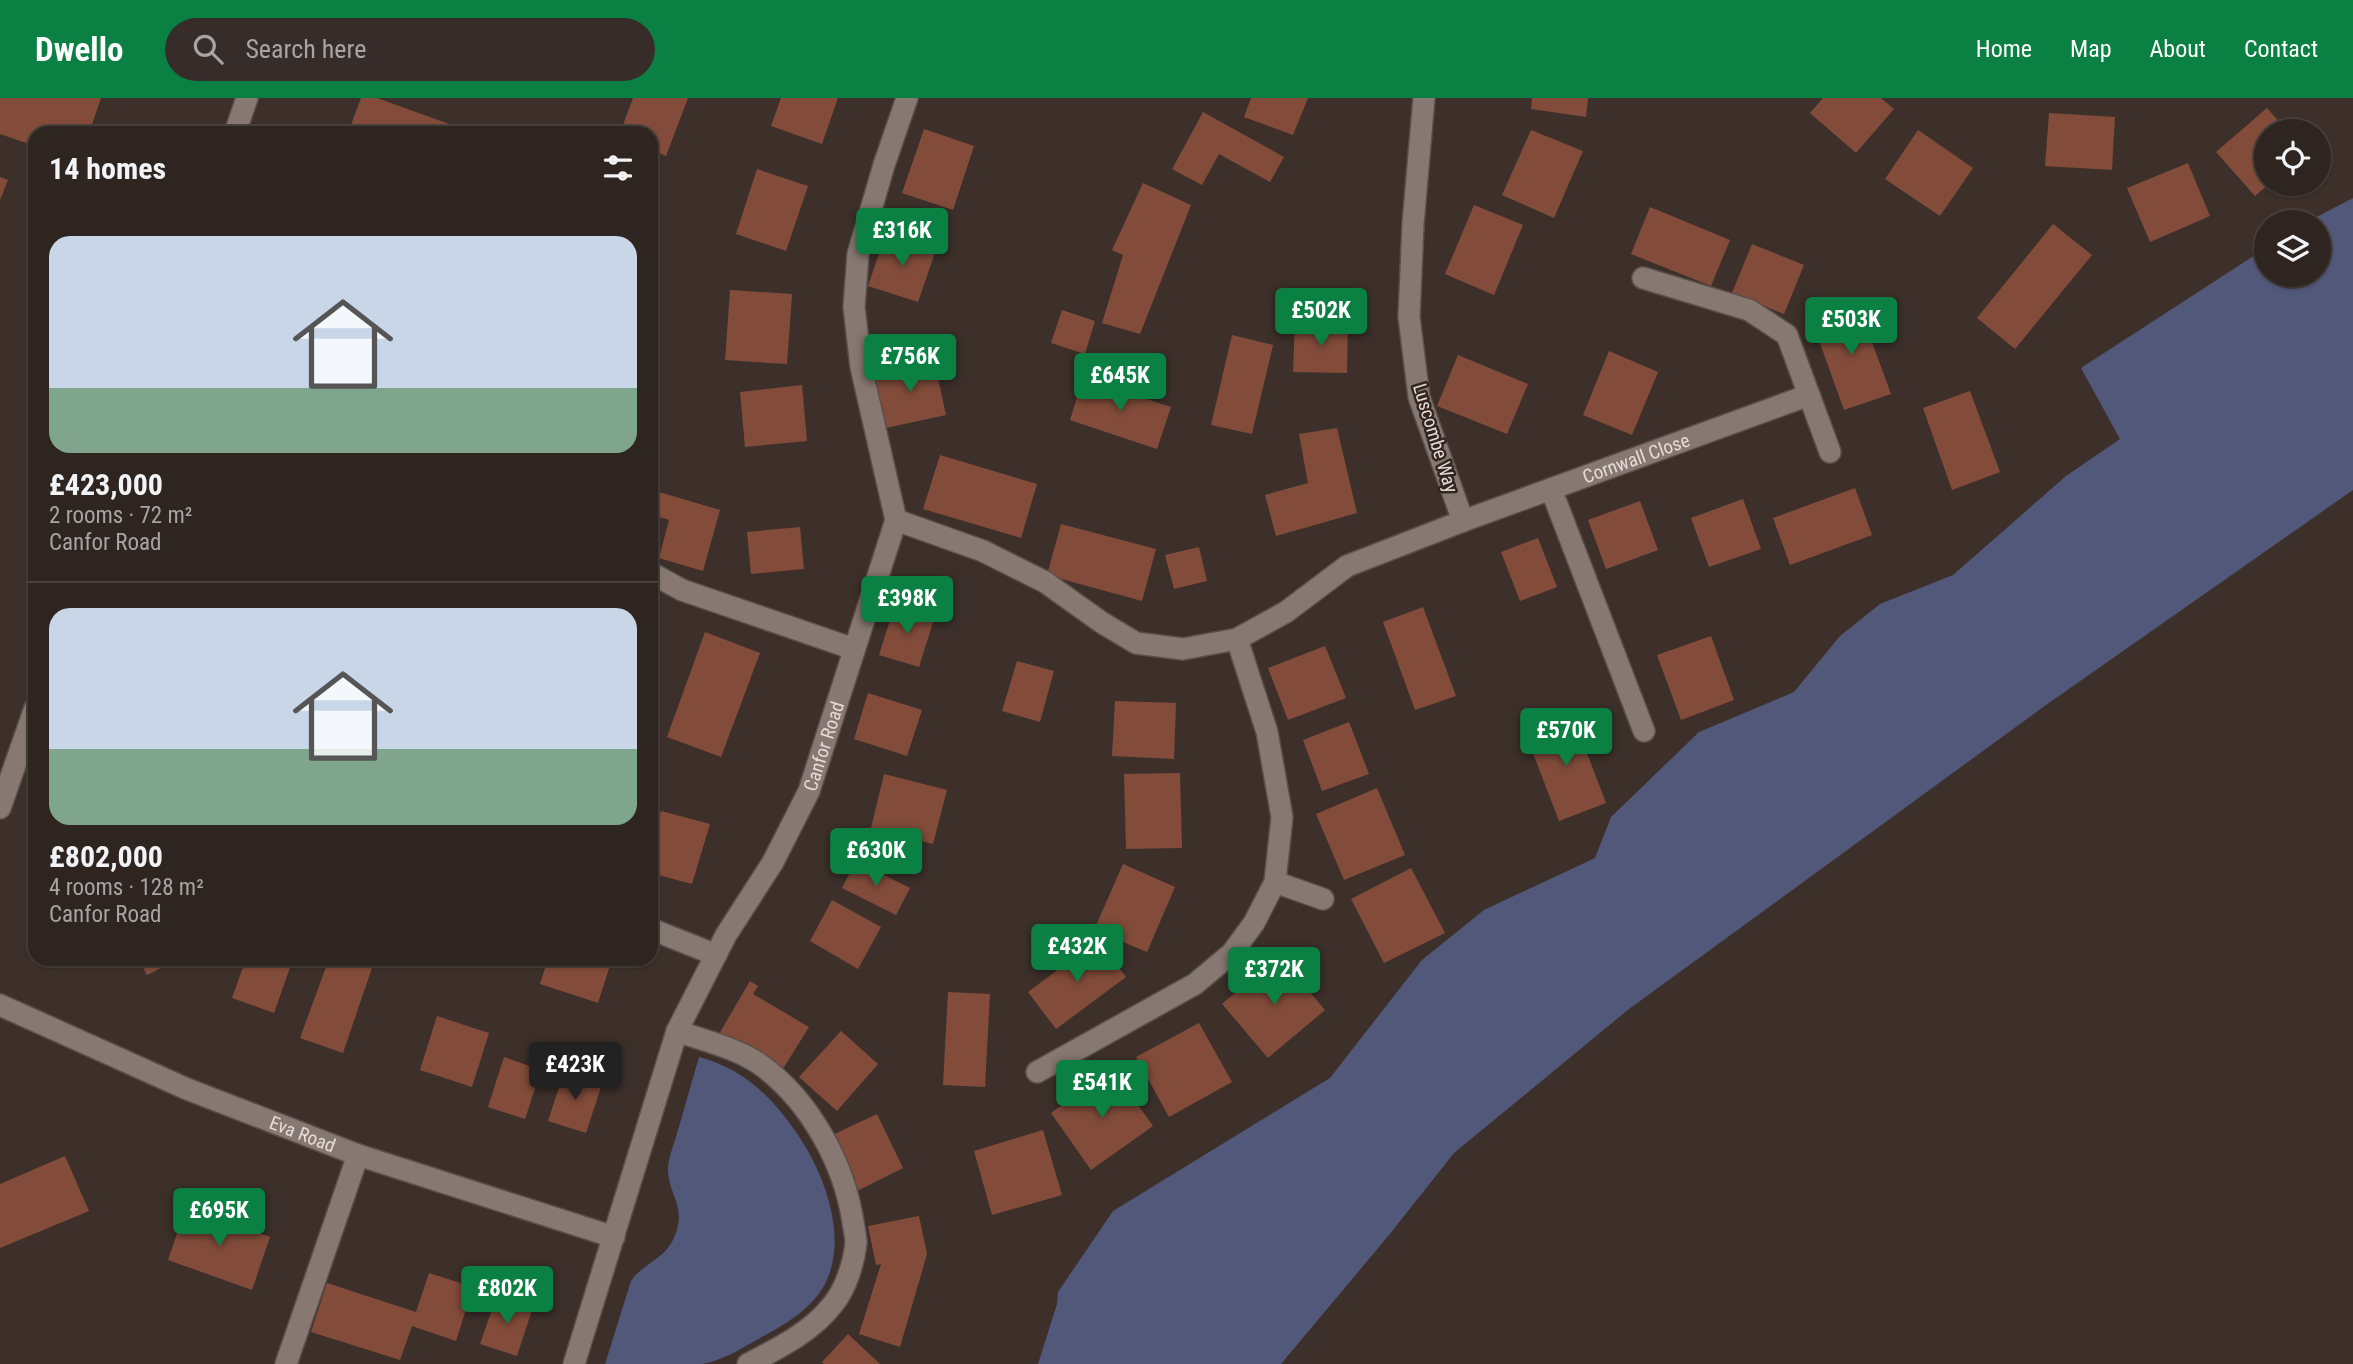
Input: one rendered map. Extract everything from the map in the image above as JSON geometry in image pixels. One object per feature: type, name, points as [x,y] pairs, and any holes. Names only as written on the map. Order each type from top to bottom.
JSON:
[{"type":"street","points":[[237,126],[247,98]]},
{"type":"street","points":[[907,98],[858,254],[854,307],[861,367],[896,520],[983,551],[1045,582],[1136,643],[1183,649],[1237,639],[1286,612],[1347,566],[1463,521]]},
{"type":"street","name":"Luscombe Way","points":[[1424,98],[1413,224],[1409,317],[1419,397],[1463,521]]},
{"type":"street","points":[[1643,278],[1749,310],[1787,335],[1830,452]]},
{"type":"street","name":"Cornwall Close","points":[[1463,521],[1809,395]]},
{"type":"street","points":[[1551,489],[1644,731]]},
{"type":"street","name":"Canfor Road","points":[[573,1364],[677,1031],[726,935],[773,862],[809,791],[896,520]]},
{"type":"street","points":[[658,577],[682,590],[854,649]]},
{"type":"street","points":[[1037,1072],[1195,984],[1232,953],[1254,923],[1275,882],[1283,817],[1267,732],[1237,639]]},
{"type":"street","points":[[0,808],[5,776],[28,724]]},
{"type":"street","points":[[1275,882],[1323,898]]},
{"type":"street","points":[[658,932],[716,955]]},
{"type":"street","name":"Eva Road","points":[[0,1005],[187,1089],[358,1155],[614,1237]]},
{"type":"street","points":[[677,1031],[724,1047],[760,1064],[792,1092],[825,1140],[849,1194],[856,1243],[847,1279],[834,1303],[798,1338],[748,1364]]},
{"type":"street","points":[[286,1364],[358,1155]]},
{"type":"shaded area","points":[[2353,198],[2353,490],[2046,705],[1629,1009],[1454,1153],[1281,1364],[1038,1364],[1057,1304],[1058,1292],[1113,1211],[1330,1078],[1422,960],[1484,910],[1595,858],[1611,817],[1699,732],[1794,692],[1840,636],[1880,604],[1953,575],[2066,476],[2120,439],[2081,368],[2254,256],[2254,287],[2331,287],[2330,210]]},
{"type":"shaded area","points":[[699,1057],[731,1069],[757,1087],[780,1111],[800,1138],[818,1171],[831,1209],[834,1229],[832,1266],[825,1284],[805,1309],[778,1328],[724,1357],[702,1364],[605,1364],[631,1281],[669,1247],[677,1229],[678,1210],[668,1167]]},
{"type":"building","points":[[0,98],[101,98],[91,126],[28,126],[28,144],[0,134]]},
{"type":"building","points":[[361,98],[377,98],[455,126],[351,126]]},
{"type":"building","points":[[633,98],[688,98],[666,156],[658,153],[658,126],[623,126]]},
{"type":"building","points":[[781,98],[838,98],[822,144],[771,126]]},
{"type":"building","points":[[1251,98],[1308,98],[1293,135],[1244,117]]},
{"type":"building","points":[[1532,98],[1588,98],[1586,117],[1531,109]]},
{"type":"building","points":[[1823,98],[1881,98],[1894,109],[1856,153],[1810,113]]},
{"type":"building","points":[[2267,108],[2277,119],[2254,119]]},
{"type":"building","points":[[1203,112],[1284,157],[1270,182],[1219,154],[1202,185],[1172,169]]},
{"type":"building","points":[[2049,113],[2115,117],[2112,170],[2045,166]]},
{"type":"building","points":[[2254,119],[2254,195],[2216,152]]},
{"type":"building","points":[[924,129],[974,146],[953,210],[902,193]]},
{"type":"building","points":[[1531,130],[1583,151],[1554,218],[1502,195]]},
{"type":"building","points":[[1918,130],[1973,168],[1940,216],[1885,179]]},
{"type":"building","points":[[2188,163],[2210,216],[2150,242],[2127,188]]},
{"type":"building","points":[[757,169],[808,186],[786,251],[736,234]]},
{"type":"building","points":[[0,177],[8,180],[0,200]]},
{"type":"building","points":[[1143,183],[1191,205],[1140,334],[1102,323],[1123,255],[1112,250]]},
{"type":"building","points":[[1474,205],[1523,225],[1494,295],[1445,274]]},
{"type":"building","points":[[1650,207],[1730,240],[1711,286],[1631,254]]},
{"type":"building","points":[[2053,224],[2092,255],[2015,349],[1977,318]]},
{"type":"building","points":[[886,233],[936,250],[918,302],[868,286]]},
{"type":"building","points":[[1752,244],[1804,265],[1784,314],[1732,293]]},
{"type":"building","points":[[730,290],[792,294],[787,364],[725,360]]},
{"type":"building","points":[[1858,304],[1891,394],[1844,410],[1812,321]]},
{"type":"building","points":[[1062,310],[1095,321],[1085,354],[1051,343]]},
{"type":"building","points":[[1295,322],[1348,324],[1347,373],[1293,372]]},
{"type":"building","points":[[1232,335],[1273,345],[1252,434],[1211,425]]},
{"type":"building","points":[[1609,351],[1658,372],[1632,435],[1583,415]]},
{"type":"building","points":[[1458,355],[1528,384],[1507,434],[1437,406]]},
{"type":"building","points":[[934,360],[946,415],[886,428],[874,373]]},
{"type":"building","points":[[1083,378],[1171,407],[1157,449],[1070,420]]},
{"type":"building","points":[[802,385],[807,441],[745,447],[740,392]]},
{"type":"building","points":[[1970,391],[2000,472],[1952,490],[1923,408]]},
{"type":"building","points":[[1337,428],[1357,513],[1276,536],[1265,495],[1308,483],[1299,434]]},
{"type":"building","points":[[940,455],[1037,484],[1021,538],[923,509]]},
{"type":"building","points":[[1855,488],[1872,535],[1790,565],[1773,518]]},
{"type":"building","points":[[659,492],[720,510],[703,571],[659,558],[669,520],[658,517]]},
{"type":"building","points":[[1743,499],[1761,549],[1709,567],[1691,518]]},
{"type":"building","points":[[1640,501],[1658,550],[1606,569],[1588,520]]},
{"type":"building","points":[[1061,524],[1156,549],[1142,601],[1047,575]]},
{"type":"building","points":[[800,527],[804,569],[751,574],[747,532]]},
{"type":"building","points":[[1538,538],[1557,587],[1520,601],[1501,552]]},
{"type":"building","points":[[1199,547],[1207,581],[1174,589],[1165,555]]},
{"type":"building","points":[[895,604],[935,616],[919,667],[879,655]]},
{"type":"building","points":[[1423,607],[1456,696],[1415,710],[1383,622]]},
{"type":"building","points":[[705,632],[760,653],[721,757],[667,737]]},
{"type":"building","points":[[1711,636],[1734,700],[1681,720],[1657,655]]},
{"type":"building","points":[[1325,646],[1346,698],[1288,720],[1268,668]]},
{"type":"building","points":[[1017,661],[1054,671],[1040,722],[1002,711]]},
{"type":"building","points":[[868,693],[922,710],[907,756],[854,739]]},
{"type":"building","points":[[1115,701],[1176,703],[1174,759],[1112,756]]},
{"type":"building","points":[[1572,714],[1606,803],[1559,821],[1525,732]]},
{"type":"building","points":[[1349,722],[1369,774],[1322,791],[1303,740]]},
{"type":"building","points":[[1180,773],[1182,848],[1126,849],[1124,774]]},
{"type":"building","points":[[884,774],[947,790],[933,844],[871,828]]},
{"type":"building","points":[[1377,788],[1405,855],[1344,880],[1316,814]]},
{"type":"building","points":[[661,811],[710,824],[692,884],[658,875],[658,821]]},
{"type":"building","points":[[856,861],[910,888],[896,915],[842,888]]},
{"type":"building","points":[[1123,864],[1175,887],[1147,952],[1094,930]]},
{"type":"building","points":[[1411,868],[1445,933],[1384,963],[1351,899]]},
{"type":"building","points":[[832,900],[881,927],[858,969],[810,941]]},
{"type":"building","points":[[1098,940],[1126,977],[1056,1029],[1028,992]]},
{"type":"building","points":[[1279,956],[1325,1010],[1268,1058],[1222,1004]]},
{"type":"building","points":[[142,966],[165,966],[147,975]]},
{"type":"building","points":[[243,966],[291,966],[274,1013],[232,998]]},
{"type":"building","points":[[326,966],[373,966],[343,1053],[300,1038]]},
{"type":"building","points":[[546,966],[610,966],[598,1003],[540,984]]},
{"type":"building","points":[[750,981],[758,986],[753,994],[809,1027],[781,1072],[719,1034]]},
{"type":"building","points":[[948,992],[990,994],[985,1087],[943,1085]]},
{"type":"building","points":[[437,1016],[489,1033],[472,1087],[420,1070]]},
{"type":"building","points":[[1199,1023],[1232,1082],[1169,1117],[1136,1057]]},
{"type":"building","points":[[841,1031],[878,1064],[837,1111],[799,1077]]},
{"type":"building","points":[[504,1057],[541,1070],[525,1119],[488,1107]]},
{"type":"building","points":[[1112,1069],[1153,1126],[1091,1170],[1051,1113]]},
{"type":"building","points":[[564,1072],[602,1084],[586,1133],[548,1121]]},
{"type":"building","points":[[877,1114],[903,1168],[855,1192],[828,1137]]},
{"type":"building","points":[[1043,1130],[1062,1195],[992,1215],[974,1151]]},
{"type":"building","points":[[65,1156],[89,1211],[0,1248],[0,1184]]},
{"type":"building","points":[[186,1207],[270,1237],[252,1290],[168,1260]]},
{"type":"building","points":[[919,1216],[927,1254],[900,1347],[859,1334],[881,1264],[876,1265],[868,1226]]},
{"type":"building","points":[[429,1273],[473,1287],[456,1341],[412,1326],[400,1360],[311,1332],[327,1283],[416,1312]]},
{"type":"building","points":[[497,1295],[533,1307],[517,1356],[480,1344]]},
{"type":"building","points":[[848,1334],[880,1364],[824,1364],[822,1362]]}]
